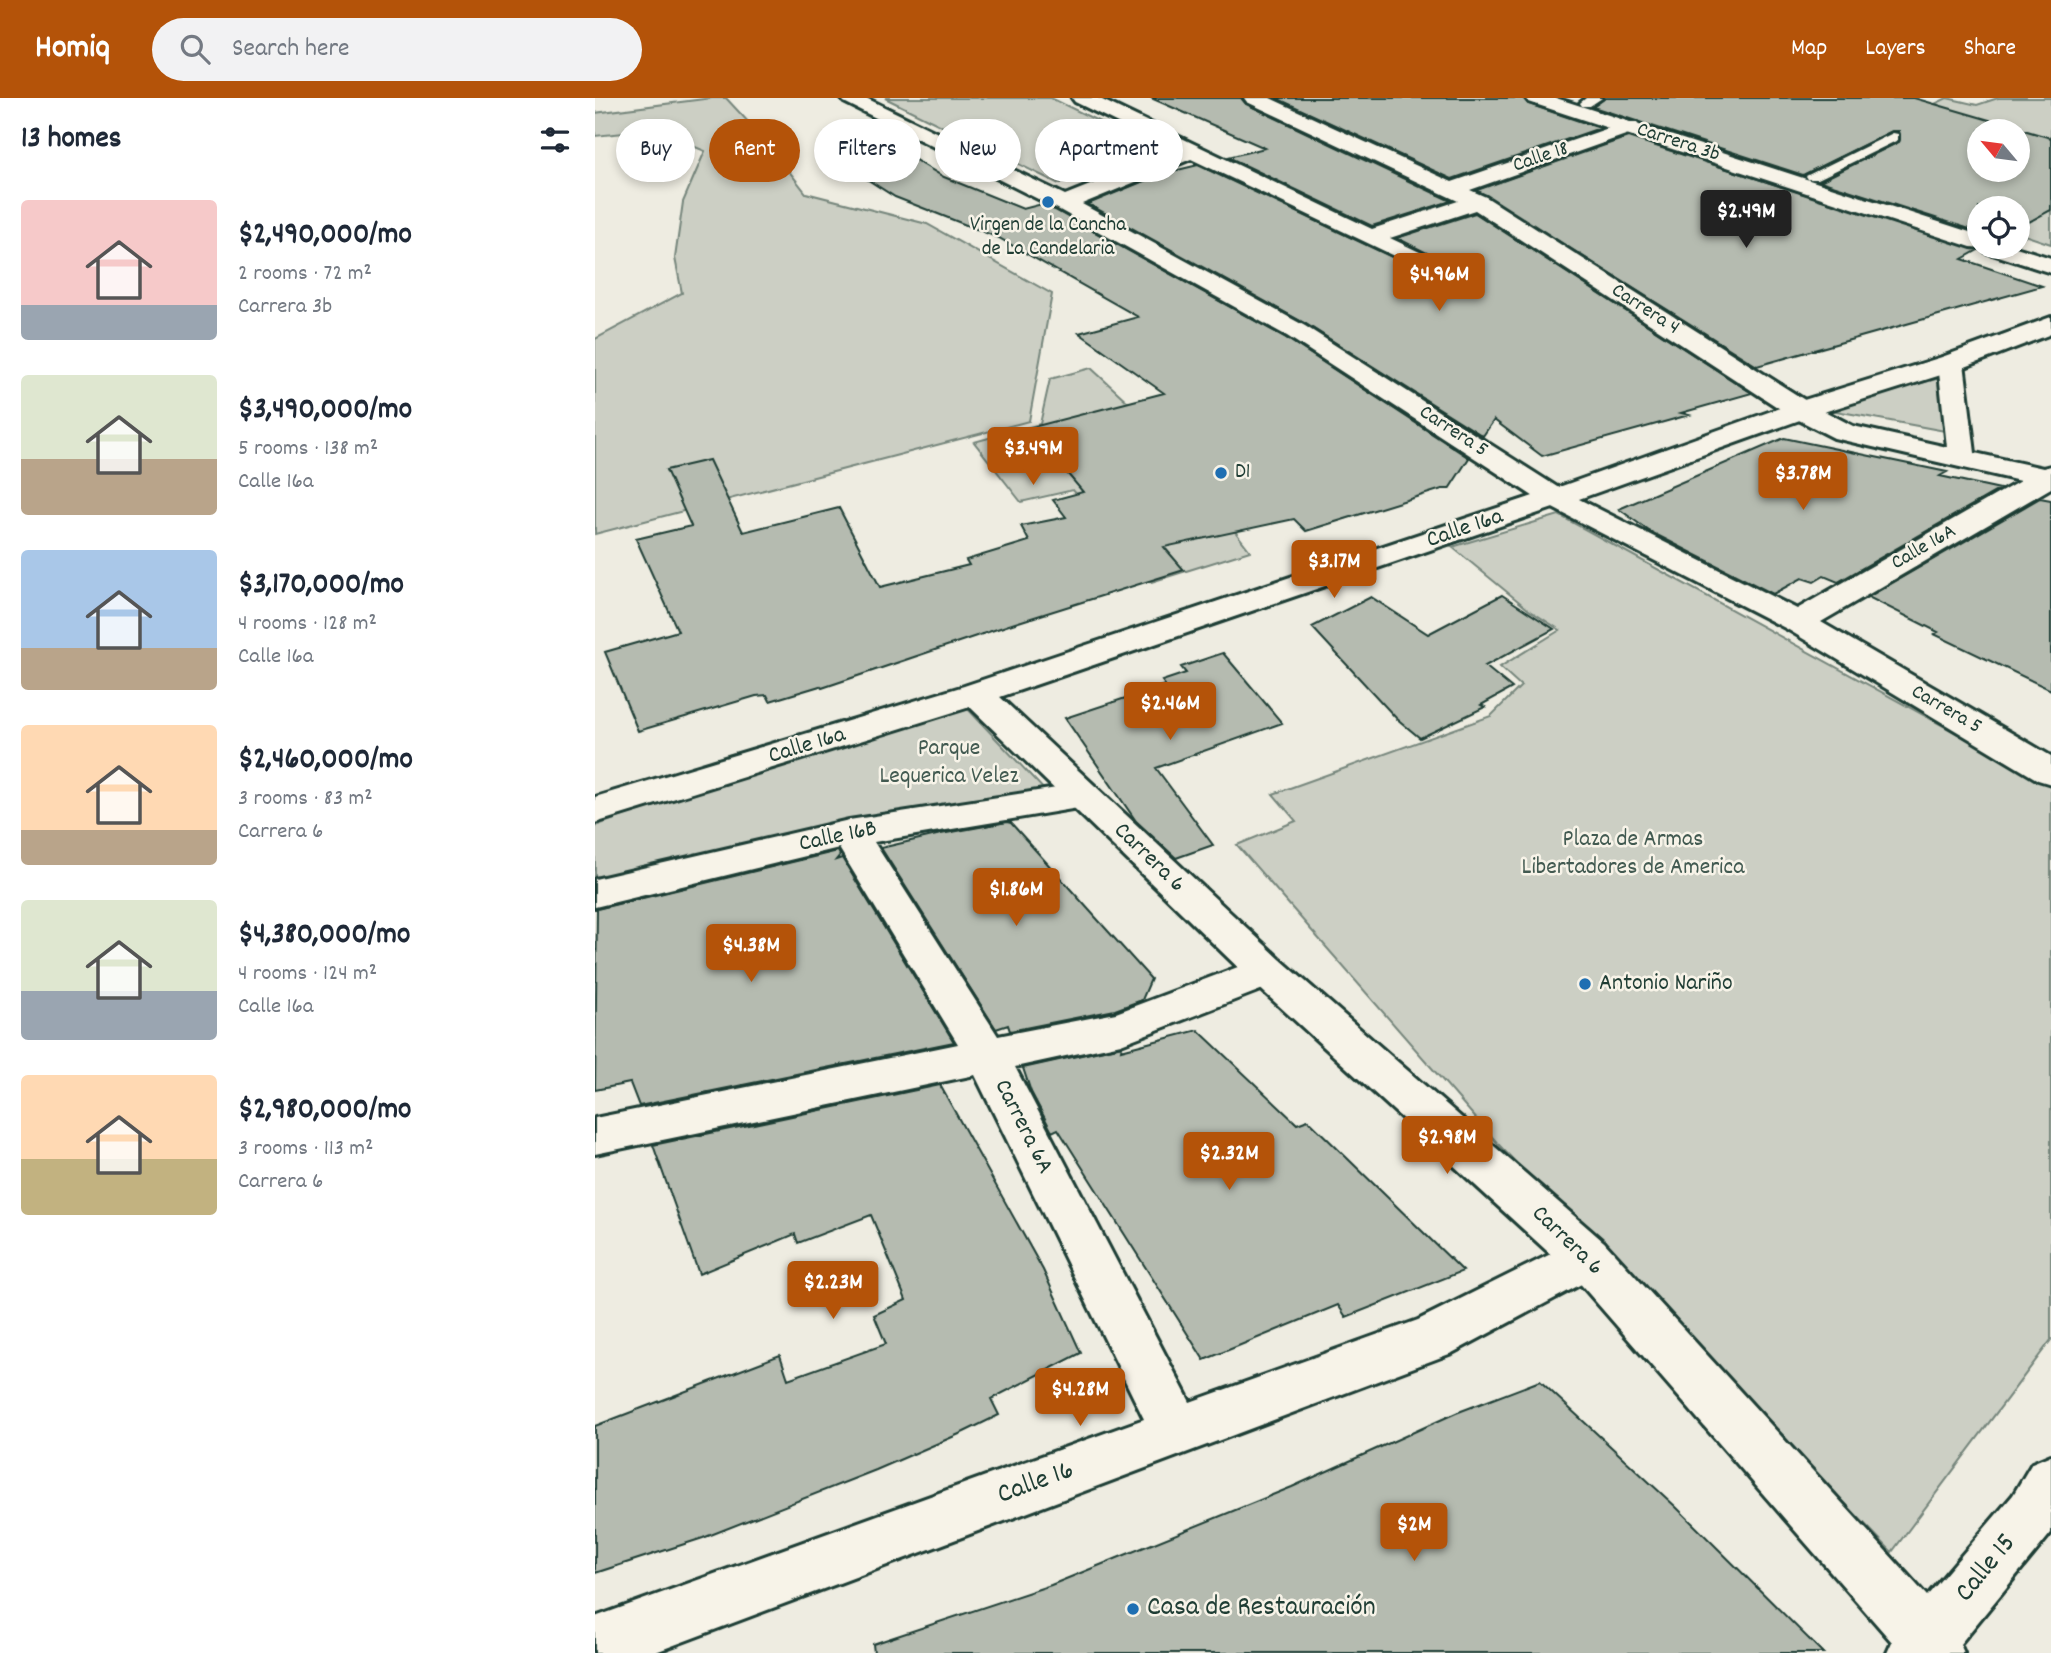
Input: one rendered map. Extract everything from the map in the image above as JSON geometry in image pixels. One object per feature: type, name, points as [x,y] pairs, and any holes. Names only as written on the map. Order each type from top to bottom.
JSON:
[{"type":"street","name":"Carrera 5","points":[[851,98],[1064,203],[1296,331],[1555,498],[1798,622],[2051,772]]},
{"type":"street","points":[[1082,98],[1418,260]]},
{"type":"street","name":"Carrera 4","points":[[1254,98],[1478,202],[1801,410],[1844,432],[2049,477]]},
{"type":"street","name":"Carrera 3b","points":[[1536,98],[1967,238]]},
{"type":"street","name":"Carrera 3b","points":[[1584,100],[1967,225]]},
{"type":"street","name":"Calle 18","points":[[1453,189],[1630,127]]},
{"type":"street","points":[[1064,203],[1192,151]]},
{"type":"street","points":[[1373,236],[1478,202]]},
{"type":"street","points":[[2030,245],[2051,252]]},
{"type":"street","points":[[2030,259],[2051,266]]},
{"type":"street","name":"Calle 16a","points":[[595,810],[976,694],[1555,498],[1801,410],[1951,363],[2051,326]]},
{"type":"street","points":[[1951,363],[1962,459]]},
{"type":"street","name":"Calle 16A","points":[[1798,622],[2049,477]]},
{"type":"street","name":"Carrera 6","points":[[976,694],[1267,971],[1587,1257],[1927,1649]]},
{"type":"street","name":"Calle 16B","points":[[595,893],[849,833],[1083,796]]},
{"type":"street","name":"Carrera 6A","points":[[849,833],[987,1055],[1178,1432]]},
{"type":"street","points":[[595,1136],[1121,1028],[1267,971]]},
{"type":"street","name":"Calle 16","points":[[595,1646],[1434,1337],[1587,1257]]},
{"type":"street","name":"Calle 15","points":[[1927,1649],[2032,1514],[2051,1481]]},
{"type":"lane","points":[[1812,176],[1893,136]]},
{"type":"green space","points":[[726,98],[745,119],[709,119],[709,182],[797,182],[806,193],[927,224],[1052,294],[1029,421],[595,534],[595,339],[682,293],[675,258],[683,202],[692,182],[695,182],[695,174],[705,151],[695,147],[695,119],[616,119],[616,134],[595,136],[595,113]]},
{"type":"green space","points":[[885,98],[1051,98],[1094,119],[1035,119],[1035,172],[1021,165],[1021,119],[935,119],[935,123]]},
{"type":"green space","points":[[1947,98],[1977,105],[1998,98],[2051,98],[2051,244],[2030,237],[2030,196],[1967,196],[1967,217],[1836,174],[1900,138],[1879,131]]},
{"type":"green space","points":[[1091,368],[1154,426],[1250,551],[1151,582],[1073,490],[1021,502],[974,442],[1040,424],[1050,379]]},
{"type":"green space","points":[[1940,378],[1945,431],[1825,409]]},
{"type":"green space","name":"Plaza de Armas Libertadores de America","points":[[1559,515],[2051,785],[2051,1340],[1892,1552],[1500,1146],[1237,845],[1296,821],[1273,794],[1491,716],[1521,686],[1500,667],[1560,630],[1529,610],[1452,547]]},
{"type":"green space","name":"Parque Lequerica Velez","points":[[966,707],[1050,796],[595,878],[595,826],[687,793]]},
{"type":"building","points":[[1151,98],[1241,98],[1246,104],[1451,201],[1372,226],[1228,157],[1265,148]]},
{"type":"building","points":[[1276,98],[1523,98],[1528,104],[1600,128],[1452,179]]},
{"type":"building","points":[[1605,98],[1914,98],[1986,119],[1967,119],[1967,182],[2030,182],[2030,132],[2051,138],[2051,210],[2030,221],[2030,196],[1967,196],[1967,228],[1820,181],[1899,142],[1899,131],[1892,131],[1803,175],[1593,107]]},
{"type":"building","points":[[1628,137],[1967,246],[1967,256],[1962,259],[2042,286],[1757,366],[1477,190]]},
{"type":"building","points":[[921,163],[935,172],[935,182],[956,182],[1023,209],[1042,204],[1286,338],[1469,458],[1449,489],[1306,531],[1294,519],[1164,547],[1184,570],[822,688],[820,686],[770,701],[767,695],[756,696],[638,731],[605,652],[678,631],[636,539],[691,526],[666,470],[709,460],[743,532],[839,508],[880,587],[969,565],[966,560],[1029,541],[1021,526],[1066,517],[1053,500],[1083,492],[1029,428],[1164,393],[1079,333],[1138,317],[999,238],[895,197],[871,182],[921,182]]},
{"type":"building","points":[[1198,165],[1417,269],[1428,267],[1432,258],[1397,238],[1475,213],[1752,393],[1681,413],[1689,415],[1542,456],[1494,420],[1483,436],[1306,324],[1088,204],[1142,182],[1183,182],[1183,169]]},
{"type":"building","points":[[1784,438],[1947,472],[1940,476],[2000,489],[1838,582],[1824,576],[1814,582],[1802,578],[1773,594],[1649,531],[1619,509]]},
{"type":"building","points":[[2040,498],[2051,500],[2051,690],[1934,634],[1938,632],[1868,597]]},
{"type":"building","points":[[1502,595],[1554,629],[1485,666],[1512,688],[1481,705],[1485,707],[1420,738],[1396,718],[1312,627],[1371,597],[1428,634]]},
{"type":"building","points":[[1223,653],[1282,723],[1156,768],[1213,845],[1176,858],[1136,821],[1065,718],[1165,685],[1162,681],[1186,673],[1181,667]]},
{"type":"building","points":[[1011,823],[1151,979],[1142,1000],[1115,1010],[1010,1031],[1008,1025],[996,1029],[881,848]]},
{"type":"building","points":[[838,851],[840,855],[836,860],[842,858],[954,1042],[639,1106],[630,1083],[595,1090],[597,909]]},
{"type":"building","points":[[1198,1030],[1297,1124],[1308,1120],[1463,1271],[1346,1317],[1338,1305],[1204,1360],[1058,1129],[1052,1132],[1031,1092],[1023,1068],[1122,1046],[1121,1050]]},
{"type":"building","points":[[940,1085],[1043,1270],[1081,1353],[991,1399],[999,1415],[964,1432],[703,1538],[595,1573],[595,1426],[780,1355],[788,1379],[886,1344],[874,1315],[906,1300],[871,1215],[798,1243],[795,1234],[699,1274],[653,1145]]},
{"type":"building","points":[[1540,1381],[1676,1507],[1823,1653],[874,1653],[873,1644],[1051,1585],[1292,1487],[1456,1413]]},
{"type":"place","name":"Virgen de la Cancha de La Candelaria","points":[[1048,202]]},
{"type":"place","name":"D1","points":[[1221,473]]},
{"type":"place","name":"Antonio Nariño","points":[[1585,984]]},
{"type":"place","name":"Casa de Restauración","points":[[1133,1609]]}]
